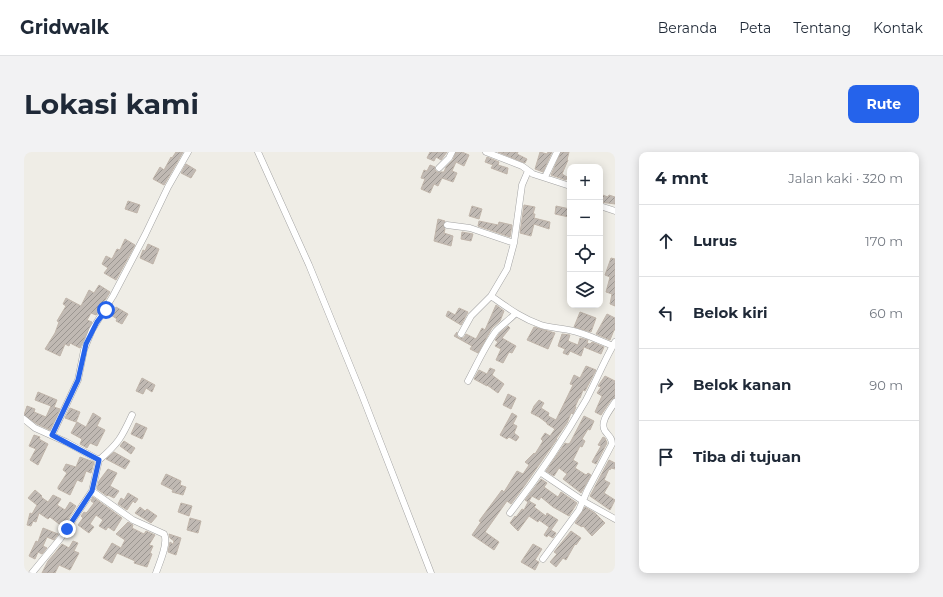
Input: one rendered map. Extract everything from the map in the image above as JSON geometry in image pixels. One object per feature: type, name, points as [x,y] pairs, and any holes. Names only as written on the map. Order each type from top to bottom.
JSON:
[{"type":"street","points":[[52,435],[78,380],[84,350],[92,330],[113,296],[145,236],[168,187],[188,152]]},
{"type":"street","points":[[258,152],[309,266],[431,573]]},
{"type":"street","points":[[439,168],[449,158],[452,152]]},
{"type":"street","points":[[486,152],[518,164],[528,171],[567,185]]},
{"type":"street","points":[[546,177],[557,152]]},
{"type":"street","points":[[461,334],[471,316],[491,296],[507,268],[514,243],[522,184],[528,171]]},
{"type":"street","points":[[603,207],[615,211]]},
{"type":"street","points":[[447,225],[470,228],[514,243]]},
{"type":"street","points":[[491,296],[515,314],[545,326],[587,335],[614,344],[597,380],[576,417],[540,472],[510,513]]},
{"type":"street","points":[[468,381],[493,336],[498,329],[515,314]]},
{"type":"street","points":[[543,559],[579,510],[582,501],[612,444],[611,437],[604,429],[603,424],[615,402]]},
{"type":"street","points":[[32,573],[60,538],[92,491],[99,460],[121,439],[132,415]]},
{"type":"street","points":[[24,419],[35,428],[52,435],[99,460]]},
{"type":"street","points":[[540,472],[582,501],[615,519]]},
{"type":"street","points":[[92,491],[133,520],[166,536],[166,542],[156,573]]},
{"type":"building","points":[[176,152],[183,152],[164,185],[153,179],[160,167],[164,170],[171,157],[172,158]]},
{"type":"building","points":[[430,152],[447,152],[441,160],[436,157],[434,161],[427,158]]},
{"type":"building","points":[[456,152],[462,152],[469,155],[464,166],[456,162],[452,171],[457,173],[453,182],[442,178],[438,186],[434,184],[430,193],[421,189],[425,179],[421,178],[424,170],[427,171],[430,165],[435,167],[437,172],[444,172],[446,167],[453,160]]},
{"type":"building","points":[[498,152],[518,152],[517,154],[527,159],[525,163]]},
{"type":"building","points":[[540,152],[547,154],[548,152],[552,152],[543,172],[535,169]]},
{"type":"building","points":[[561,152],[569,152],[568,160],[562,174],[567,177],[566,180],[551,175]]},
{"type":"building","points":[[487,157],[499,162],[498,165],[508,168],[507,174],[491,168],[493,165],[485,162]]},
{"type":"building","points":[[186,164],[196,170],[191,178],[181,173]]},
{"type":"building","points":[[603,195],[615,197],[615,204],[603,202]]},
{"type":"building","points":[[128,201],[140,205],[137,213],[125,209]]},
{"type":"building","points":[[524,205],[535,207],[533,214],[535,214],[534,218],[550,222],[549,229],[534,224],[531,236],[520,233]]},
{"type":"building","points":[[472,206],[482,209],[479,219],[469,216]]},
{"type":"building","points":[[556,206],[567,208],[567,217],[555,214]]},
{"type":"building","points":[[438,219],[445,221],[443,225],[445,229],[444,233],[453,236],[451,246],[434,241]]},
{"type":"building","points":[[479,221],[498,225],[499,222],[512,225],[510,237],[478,226]]},
{"type":"building","points":[[462,232],[473,234],[471,241],[461,239]]},
{"type":"building","points":[[125,239],[135,245],[116,280],[104,273],[108,268],[102,264],[106,256],[112,259],[117,249],[120,250]]},
{"type":"building","points":[[148,244],[159,249],[153,264],[140,258],[143,250],[145,251]]},
{"type":"building","points":[[611,258],[615,259],[615,306],[610,304],[612,294],[606,292],[610,277],[605,275]]},
{"type":"building","points":[[99,285],[110,292],[96,315],[91,313],[87,320],[92,322],[80,348],[70,343],[69,346],[65,344],[60,356],[45,349],[55,333],[59,322],[57,321],[66,306],[63,304],[66,298],[81,306],[89,290],[94,293]]},
{"type":"building","points":[[496,305],[504,311],[500,321],[492,328],[478,353],[470,349],[472,346],[454,336],[457,332],[457,336],[459,338],[464,338],[466,334],[476,339],[482,328],[485,330]]},
{"type":"building","points":[[116,307],[128,314],[122,324],[116,321],[117,319],[111,315]]},
{"type":"building","points":[[459,308],[468,312],[461,325],[446,316],[448,311],[455,315]]},
{"type":"building","points":[[580,312],[596,318],[591,332],[574,327]]},
{"type":"building","points":[[607,314],[615,318],[615,330],[610,340],[596,334]]},
{"type":"building","points":[[508,326],[510,328],[502,338],[516,346],[512,353],[509,352],[503,363],[496,360],[501,349],[495,346],[498,342],[495,340]]},
{"type":"building","points":[[534,327],[555,333],[548,349],[527,340]]},
{"type":"building","points":[[562,334],[570,335],[568,341],[578,345],[580,338],[588,340],[587,343],[590,344],[592,342],[604,347],[601,354],[584,347],[581,356],[570,351],[568,355],[563,353],[565,349],[558,346]]},
{"type":"building","points":[[586,366],[596,370],[585,391],[583,390],[573,414],[571,413],[567,423],[557,439],[511,504],[507,501],[485,532],[499,542],[494,550],[472,535],[481,522],[479,521],[502,490],[504,492],[517,471],[523,474],[529,465],[525,462],[534,453],[535,454],[543,441],[541,439],[545,433],[550,436],[555,429],[531,413],[534,406],[539,400],[544,403],[541,408],[549,413],[548,416],[556,420],[573,385],[570,384],[574,375],[580,378]]},
{"type":"building","points":[[490,368],[495,370],[492,375],[504,384],[498,393],[487,385],[474,379],[479,370],[487,374]]},
{"type":"building","points":[[605,376],[615,381],[615,398],[611,400],[601,415],[595,412],[602,396],[597,393],[601,387],[598,386]]},
{"type":"building","points":[[142,378],[155,385],[152,392],[146,388],[143,394],[136,391]]},
{"type":"building","points":[[38,392],[57,400],[54,407],[60,409],[50,430],[37,424],[24,415],[27,406],[35,409],[34,412],[46,417],[51,406],[35,400]]},
{"type":"building","points":[[508,394],[516,398],[511,409],[503,405]]},
{"type":"building","points":[[70,408],[80,412],[76,422],[65,418]]},
{"type":"building","points":[[93,413],[101,418],[97,426],[105,430],[97,446],[90,443],[87,448],[80,444],[82,439],[71,433],[77,422],[86,427]]},
{"type":"building","points":[[512,413],[517,416],[513,424],[517,426],[514,433],[519,437],[516,441],[509,437],[507,439],[500,435]]},
{"type":"building","points":[[584,416],[594,421],[590,430],[588,429],[582,439],[585,441],[582,447],[580,446],[573,460],[578,463],[575,468],[586,475],[588,473],[591,475],[581,493],[563,479],[567,474],[559,468],[554,476],[546,471],[565,443],[570,443]]},
{"type":"building","points":[[136,423],[147,428],[142,439],[131,434]]},
{"type":"building","points":[[34,435],[40,437],[39,439],[48,444],[38,465],[30,460],[36,449],[29,446]]},
{"type":"building","points":[[603,437],[607,443],[596,464],[592,462],[601,446],[598,445]]},
{"type":"building","points":[[124,441],[135,448],[131,454],[120,446]]},
{"type":"building","points":[[114,452],[130,461],[125,469],[106,459]]},
{"type":"building","points":[[80,457],[94,462],[91,473],[86,471],[82,482],[77,480],[70,495],[58,489],[58,487],[67,473],[63,470],[66,464],[76,467]]},
{"type":"building","points":[[609,460],[615,463],[615,469],[609,469],[604,480],[610,483],[604,493],[615,500],[610,510],[590,496]]},
{"type":"building","points":[[108,469],[117,473],[110,486],[119,491],[114,498],[108,495],[107,496],[97,489],[99,481]]},
{"type":"building","points":[[166,474],[181,481],[180,485],[186,487],[183,495],[172,492],[173,490],[161,484]]},
{"type":"building","points":[[541,479],[547,483],[544,487],[558,497],[561,492],[577,503],[569,516],[553,507],[541,497],[539,500],[532,496],[529,501],[536,505],[534,507],[546,516],[547,513],[558,520],[551,530],[556,533],[553,538],[548,535],[547,537],[544,535],[549,527],[539,520],[538,522],[529,516],[518,531],[510,523],[522,509],[524,510],[528,502],[525,500]]},
{"type":"building","points":[[35,490],[48,502],[53,495],[61,499],[57,505],[65,510],[70,502],[76,506],[63,527],[50,517],[48,519],[39,513],[36,522],[33,521],[31,526],[27,525],[30,513],[32,514],[37,505],[28,498]]},
{"type":"building","points":[[128,493],[138,499],[135,503],[133,501],[127,510],[118,504],[121,498],[124,500]]},
{"type":"building","points":[[93,497],[122,518],[114,531],[108,527],[106,530],[99,526],[103,520],[96,515],[90,524],[94,527],[89,533],[78,525],[83,518],[81,516],[84,512],[86,513],[88,511],[94,503],[91,501]]},
{"type":"building","points":[[181,503],[192,506],[189,516],[178,512]]},
{"type":"building","points":[[140,507],[145,511],[147,509],[157,516],[151,523],[135,513]]},
{"type":"building","points":[[585,507],[595,513],[605,523],[592,536],[583,526],[582,527],[575,523]]},
{"type":"building","points":[[190,518],[201,521],[198,533],[187,530]]},
{"type":"building","points":[[128,522],[133,525],[132,528],[144,534],[146,531],[155,535],[149,545],[153,546],[150,553],[152,554],[147,567],[134,563],[135,561],[117,553],[112,563],[103,558],[112,543],[121,548],[125,540],[116,534]]},
{"type":"building","points":[[43,528],[58,534],[54,540],[47,537],[43,546],[47,548],[42,554],[38,552],[35,559],[29,556],[36,541],[38,542]]},
{"type":"building","points":[[571,531],[581,538],[576,545],[575,544],[566,560],[563,558],[556,567],[550,562],[557,554],[554,552]]},
{"type":"building","points":[[169,534],[181,538],[176,555],[168,552],[170,542],[173,544],[174,541],[170,538]]},
{"type":"building","points":[[73,541],[78,543],[74,551],[79,553],[70,570],[59,565],[55,573],[42,573],[48,561],[62,544],[69,548]]},
{"type":"building","points":[[533,544],[542,549],[535,560],[539,562],[535,570],[521,562]]},
{"type":"route","points":[[67,529],[92,491],[99,460],[79,448],[52,435],[70,396],[76,387],[84,350],[92,330],[106,310]]}]
